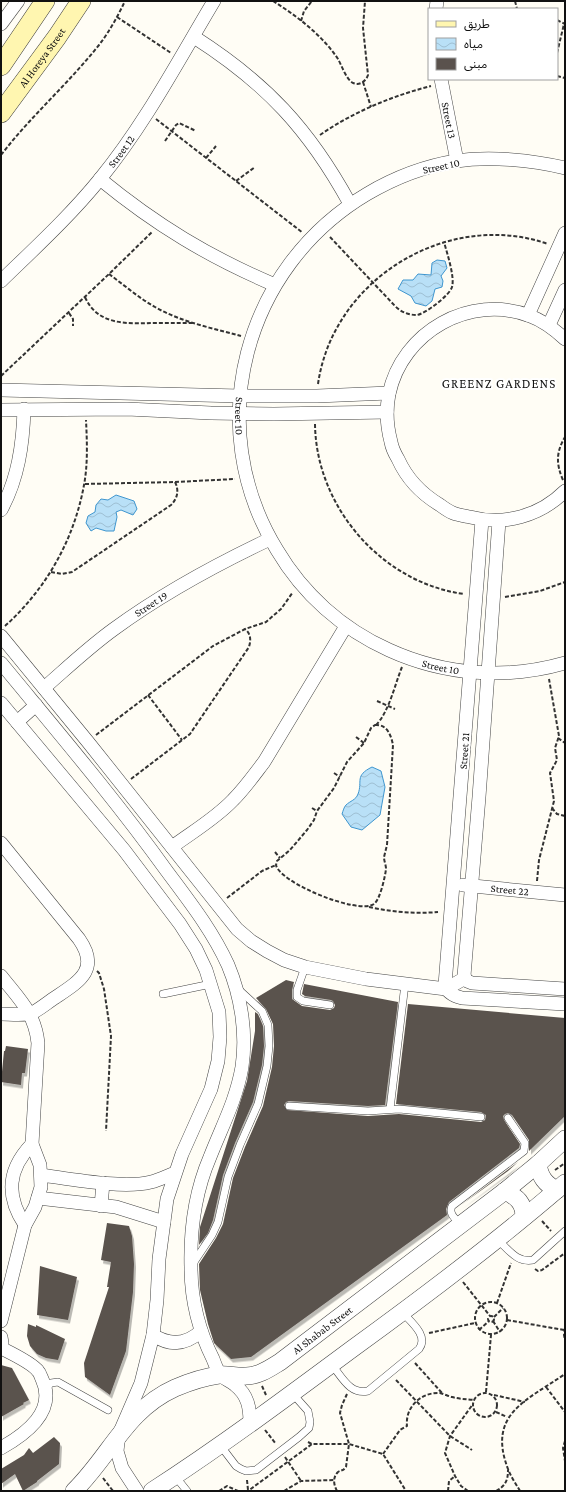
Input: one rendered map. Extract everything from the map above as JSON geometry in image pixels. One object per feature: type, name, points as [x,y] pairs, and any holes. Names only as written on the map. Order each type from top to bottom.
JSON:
[{"type":"main road","points":[[1,66],[45,1]]},
{"type":"main road","name":"Al Horeya Street","points":[[1,114],[81,1]]},
{"type":"street","points":[[1,24],[18,1]]},
{"type":"street","name":"Street 12","points":[[1,281],[53,231],[100,179],[117,157],[194,37],[214,1]]},
{"type":"street","points":[[194,37],[222,54],[248,74],[295,121],[311,141],[334,175],[350,204]]},
{"type":"street","name":"Street 13","points":[[441,81],[457,161]]},
{"type":"street","name":"Street 10","points":[[565,168],[525,161],[490,159],[457,161],[419,170],[383,184],[350,204],[310,238],[291,261],[275,285],[251,338],[244,367],[239,413],[241,446],[247,478],[257,510],[270,539],[299,582],[329,612],[346,626],[375,643],[405,657],[437,667],[488,674],[518,673],[565,664]]},
{"type":"street","points":[[100,179],[123,198],[160,224],[221,261],[275,285]]},
{"type":"street","points":[[528,315],[565,233]]},
{"type":"street","points":[[549,325],[565,290]]},
{"type":"street","points":[[565,339],[549,325],[528,315],[506,310],[484,309],[462,314],[441,322],[423,336],[408,352],[396,372],[390,393],[387,412],[391,443],[404,472],[425,496],[452,512],[482,520],[499,521],[529,515],[556,500],[565,491]]},
{"type":"street","points":[[1,390],[240,396],[317,396],[390,393]]},
{"type":"street","points":[[1,510],[14,481],[20,458],[24,409]]},
{"type":"street","points":[[1,410],[127,409],[239,413],[387,412]]},
{"type":"street","name":"Street 21","points":[[445,985],[482,520]]},
{"type":"street","name":"Street 21","points":[[465,974],[499,521]]},
{"type":"street","name":"Street 19","points":[[44,688],[113,630],[150,604],[202,573],[270,539]]},
{"type":"street","points":[[172,847],[213,818],[232,801],[249,782],[264,762],[346,626]]},
{"type":"street","points":[[1,636],[88,742],[237,929],[251,941],[284,960],[305,967],[366,979],[405,984],[445,985],[465,974],[472,983],[565,989]]},
{"type":"street","points":[[1,663],[140,834],[214,938],[228,966],[235,986],[240,1006],[243,1034],[242,1066],[234,1100],[209,1157],[200,1183],[191,1230],[191,1267],[193,1294],[201,1331],[221,1375],[236,1385],[245,1395],[250,1409],[250,1423]]},
{"type":"street","points":[[1,703],[124,850],[180,924],[196,949],[211,984],[218,1012],[220,1037],[218,1061],[211,1089],[174,1173],[167,1199],[159,1259],[157,1300],[153,1335],[141,1383],[119,1434],[117,1451],[122,1468],[137,1491]]},
{"type":"street","points":[[17,722],[36,705]]},
{"type":"street","points":[[1,843],[79,939],[86,949],[88,961],[85,974],[77,983],[31,1014],[1,1014]]},
{"type":"street","name":"Street 22","points":[[454,884],[565,895]]},
{"type":"street","points":[[1,976],[31,1014],[37,1029],[38,1043],[32,1144],[40,1165],[41,1176],[41,1187],[38,1198],[35,1208],[25,1225],[1,1321]]},
{"type":"street","points":[[445,985],[450,993],[462,998],[565,1004]]},
{"type":"street","name":"Al Shabab Street","points":[[74,1491],[101,1462],[119,1434],[135,1416],[153,1401],[169,1392],[197,1380],[221,1375],[247,1376],[262,1381],[280,1362],[505,1191],[538,1164],[565,1139]]},
{"type":"street","points":[[25,1225],[17,1214],[11,1188],[17,1164],[23,1153],[32,1144]]},
{"type":"street","points":[[538,1164],[539,1173],[549,1186],[563,1185]]},
{"type":"street","points":[[41,1176],[124,1184],[151,1182],[174,1173]]},
{"type":"street","points":[[101,1206],[103,1183]]},
{"type":"street","points":[[152,1491],[220,1445],[402,1312],[498,1240],[563,1185]]},
{"type":"street","points":[[505,1191],[514,1196],[520,1202],[524,1210],[529,1213]]},
{"type":"street","points":[[38,1198],[116,1207],[164,1222]]},
{"type":"street","points":[[153,1335],[166,1342],[182,1343],[195,1337],[201,1331]]},
{"type":"street","points":[[1,1337],[1,1347],[38,1371],[46,1388],[45,1408],[35,1424],[1,1448]]},
{"type":"lane","points":[[305,967],[297,990],[297,997],[303,1001],[330,1005]]},
{"type":"lane","points":[[163,994],[211,984]]},
{"type":"lane","points":[[390,1109],[405,984]]},
{"type":"lane","points":[[191,1267],[212,1235],[218,1222],[228,1177],[258,1104],[267,1066],[269,1046],[268,1025],[262,1011],[235,986]]},
{"type":"lane","points":[[289,1106],[368,1111],[390,1109],[410,1110],[481,1117]]},
{"type":"lane","points":[[461,1225],[451,1214],[450,1210],[455,1202],[524,1151],[525,1143],[508,1118]]},
{"type":"lane","points":[[498,1240],[521,1260],[533,1260],[565,1231]]},
{"type":"lane","points":[[331,1364],[350,1388],[358,1392],[368,1391],[423,1345],[421,1334],[402,1312]]},
{"type":"lane","points":[[46,1388],[51,1383],[58,1382],[108,1410]]},
{"type":"lane","points":[[220,1445],[236,1466],[241,1469],[251,1471],[256,1470],[299,1437],[308,1428],[310,1417],[308,1411],[292,1393]]},
{"type":"lane","points":[[176,1476],[187,1491]]},
{"type":"path","points":[[1,155],[26,124],[79,69],[100,44],[125,1]]},
{"type":"path","points":[[273,1],[301,21],[327,45],[338,59],[349,79],[358,84],[363,82],[368,75],[363,28],[365,1]]},
{"type":"path","points":[[301,21],[304,11],[312,1]]},
{"type":"path","points":[[117,17],[180,59]]},
{"type":"path","points":[[558,49],[564,24]]},
{"type":"path","points":[[311,141],[339,123],[372,106],[441,81]]},
{"type":"path","points":[[363,82],[372,106]]},
{"type":"path","points":[[147,112],[310,238]]},
{"type":"path","points":[[165,141],[179,123],[196,131]]},
{"type":"path","points":[[206,158],[216,146]]},
{"type":"path","points":[[236,181],[255,167]]},
{"type":"path","points":[[1,376],[160,224]]},
{"type":"path","points":[[321,228],[400,310],[410,315],[420,314],[450,293],[453,281],[444,242]]},
{"type":"path","points":[[317,396],[323,364],[334,334],[351,306],[373,282],[386,271],[406,258],[421,250],[444,242],[477,236],[499,235],[527,238],[558,248]]},
{"type":"path","points":[[109,274],[154,307],[194,323],[251,338]]},
{"type":"path","points":[[85,297],[95,311],[112,321],[124,324],[194,323]]},
{"type":"path","points":[[68,312],[73,319],[73,326]]},
{"type":"path","points":[[1,630],[29,602],[51,572],[61,554],[72,528],[85,484],[87,452],[85,410]]},
{"type":"path","points":[[314,413],[316,444],[324,475],[345,518],[365,542],[389,563],[416,579],[445,590],[476,596]]},
{"type":"path","points":[[565,437],[560,445],[558,456],[558,468],[565,483]]},
{"type":"path","points":[[85,484],[175,482],[247,478]]},
{"type":"path","points":[[51,572],[62,574],[72,572],[171,504],[177,496],[178,491],[175,482]]},
{"type":"path","points":[[88,742],[212,646],[245,629],[266,622],[274,616],[288,601],[299,582]]},
{"type":"path","points":[[494,597],[532,593],[565,582]]},
{"type":"path","points":[[122,785],[182,741],[196,727],[249,647],[250,639],[245,629]]},
{"type":"path","points":[[218,905],[262,871],[276,865],[277,861],[307,830],[314,820],[317,811],[328,797],[347,762],[364,743],[371,728],[382,718],[405,657]]},
{"type":"path","points":[[538,892],[537,882],[539,860],[554,797],[550,773],[557,760],[555,748],[558,738],[548,668]]},
{"type":"path","points":[[148,695],[182,741]]},
{"type":"path","points":[[377,701],[395,709]]},
{"type":"path","points":[[368,907],[375,904],[378,900],[385,872],[384,857],[387,845],[393,745],[388,730],[380,725],[375,725]]},
{"type":"path","points":[[356,737],[364,743]]},
{"type":"path","points":[[558,738],[565,743]]},
{"type":"path","points":[[334,773],[340,776]]},
{"type":"path","points":[[312,808],[317,811]]},
{"type":"path","points":[[552,808],[557,814],[565,816]]},
{"type":"path","points":[[275,852],[280,858]]},
{"type":"path","points":[[276,865],[279,871],[292,881],[336,901],[386,911],[420,913],[451,911]]},
{"type":"path","points":[[88,961],[99,973],[104,989],[111,1036],[106,1131]]},
{"type":"path","points":[[529,1213],[557,1239]]},
{"type":"path","points":[[497,1303],[514,1255]]},
{"type":"path","points":[[455,1272],[490,1316],[494,1317]]},
{"type":"path","points":[[489,1302],[497,1303],[503,1308],[507,1316],[507,1320],[505,1326],[500,1332],[491,1335],[479,1330],[475,1323],[475,1313],[481,1305],[489,1302]]},
{"type":"path","points":[[493,1321],[494,1317],[503,1308]]},
{"type":"path","points":[[479,1330],[489,1320],[490,1316]]},
{"type":"path","points":[[489,1320],[493,1321],[500,1332]]},
{"type":"path","points":[[507,1320],[565,1329],[565,1340]]},
{"type":"path","points":[[421,1334],[475,1323]]},
{"type":"path","points":[[486,1392],[491,1335]]},
{"type":"path","points":[[410,1357],[442,1393]]},
{"type":"path","points":[[390,1373],[450,1436],[472,1450]]},
{"type":"path","points":[[496,1491],[504,1486],[508,1479],[508,1470],[501,1441],[503,1428],[508,1417],[524,1402],[565,1374]]},
{"type":"path","points":[[262,1381],[272,1407]]},
{"type":"path","points":[[546,1387],[565,1412]]},
{"type":"path","points":[[337,1491],[334,1480],[336,1474],[344,1470],[346,1467],[349,1444],[340,1414],[342,1405],[350,1388]]},
{"type":"path","points":[[468,1491],[462,1486],[455,1476],[445,1453],[450,1436],[479,1394],[486,1392],[524,1402]]},
{"type":"path","points":[[383,1454],[400,1430],[407,1426],[409,1411],[417,1401],[426,1395],[442,1393],[451,1397],[474,1400]]},
{"type":"path","points":[[473,1404],[476,1413],[484,1417],[493,1415],[496,1412],[498,1403],[494,1395]]},
{"type":"path","points":[[496,1412],[508,1417]]},
{"type":"path","points":[[299,1437],[312,1444],[349,1444],[383,1454],[406,1491]]},
{"type":"path","points":[[565,1441],[563,1448],[565,1461]]},
{"type":"path","points":[[245,1491],[248,1491],[312,1444]]},
{"type":"path","points":[[508,1470],[520,1491]]},
{"type":"path","points":[[448,1491],[449,1481],[455,1476]]},
{"type":"path","points":[[284,1491],[301,1481],[334,1480]]},
{"type":"path","points":[[219,1491],[227,1486],[238,1491]]},
{"type":"water","points":[[437,260],[445,261],[447,268],[441,276],[443,281],[442,287],[435,289],[432,301],[426,306],[415,303],[411,296],[398,289],[403,280],[413,280],[418,274],[431,275],[432,263]]},
{"type":"water","points":[[116,495],[134,501],[137,509],[133,515],[121,510],[116,512],[117,517],[114,531],[106,531],[96,528],[91,531],[86,523],[88,516],[95,512],[96,505],[101,499],[108,500]]},
{"type":"water","points":[[372,767],[381,771],[385,787],[380,815],[362,830],[351,827],[342,814],[345,806],[357,796],[361,776],[366,770]]},
{"type":"building","points":[[286,980],[294,982],[292,999],[302,1006],[330,1010],[334,1008],[335,1005],[331,1000],[305,996],[302,994],[304,984],[398,1002],[385,1105],[368,1106],[289,1101],[284,1105],[287,1110],[368,1116],[399,1114],[481,1122],[485,1120],[486,1115],[481,1112],[396,1104],[408,1004],[565,1018],[565,1116],[529,1151],[529,1140],[512,1115],[508,1113],[505,1114],[503,1116],[504,1120],[520,1144],[519,1148],[449,1202],[446,1209],[447,1215],[251,1357],[231,1359],[214,1343],[200,1290],[199,1264],[216,1238],[223,1224],[233,1178],[263,1106],[272,1067],[274,1046],[273,1024],[266,1009],[256,998]]},
{"type":"building","points":[[255,1012],[258,1014],[263,1026],[264,1046],[262,1065],[253,1102],[223,1175],[213,1220],[208,1233],[199,1245],[200,1227],[247,1081],[255,1031]]},
{"type":"building","points":[[6,1046],[28,1049],[25,1073],[22,1073],[21,1085],[1,1082],[4,1051]]},
{"type":"building","points":[[518,1162],[508,1171],[461,1205]]},
{"type":"building","points":[[107,1223],[129,1226],[132,1236],[134,1264],[133,1292],[126,1351],[110,1395],[85,1377],[84,1363],[109,1287],[107,1287],[111,1262],[101,1260]]},
{"type":"building","points":[[40,1266],[77,1277],[68,1320],[37,1315]]},
{"type":"building","points":[[28,1324],[36,1327],[36,1325],[65,1339],[58,1360],[46,1358],[37,1354],[30,1346],[27,1336]]},
{"type":"building","points":[[1,1365],[12,1368],[29,1400],[1,1417]]},
{"type":"building","points":[[54,1437],[60,1443],[59,1464],[37,1482],[23,1491],[15,1474],[1,1484],[1,1469],[24,1455],[29,1448],[33,1453]]},
{"type":"district","name":"GREENZ GARDENS","points":[[499,383]]}]
